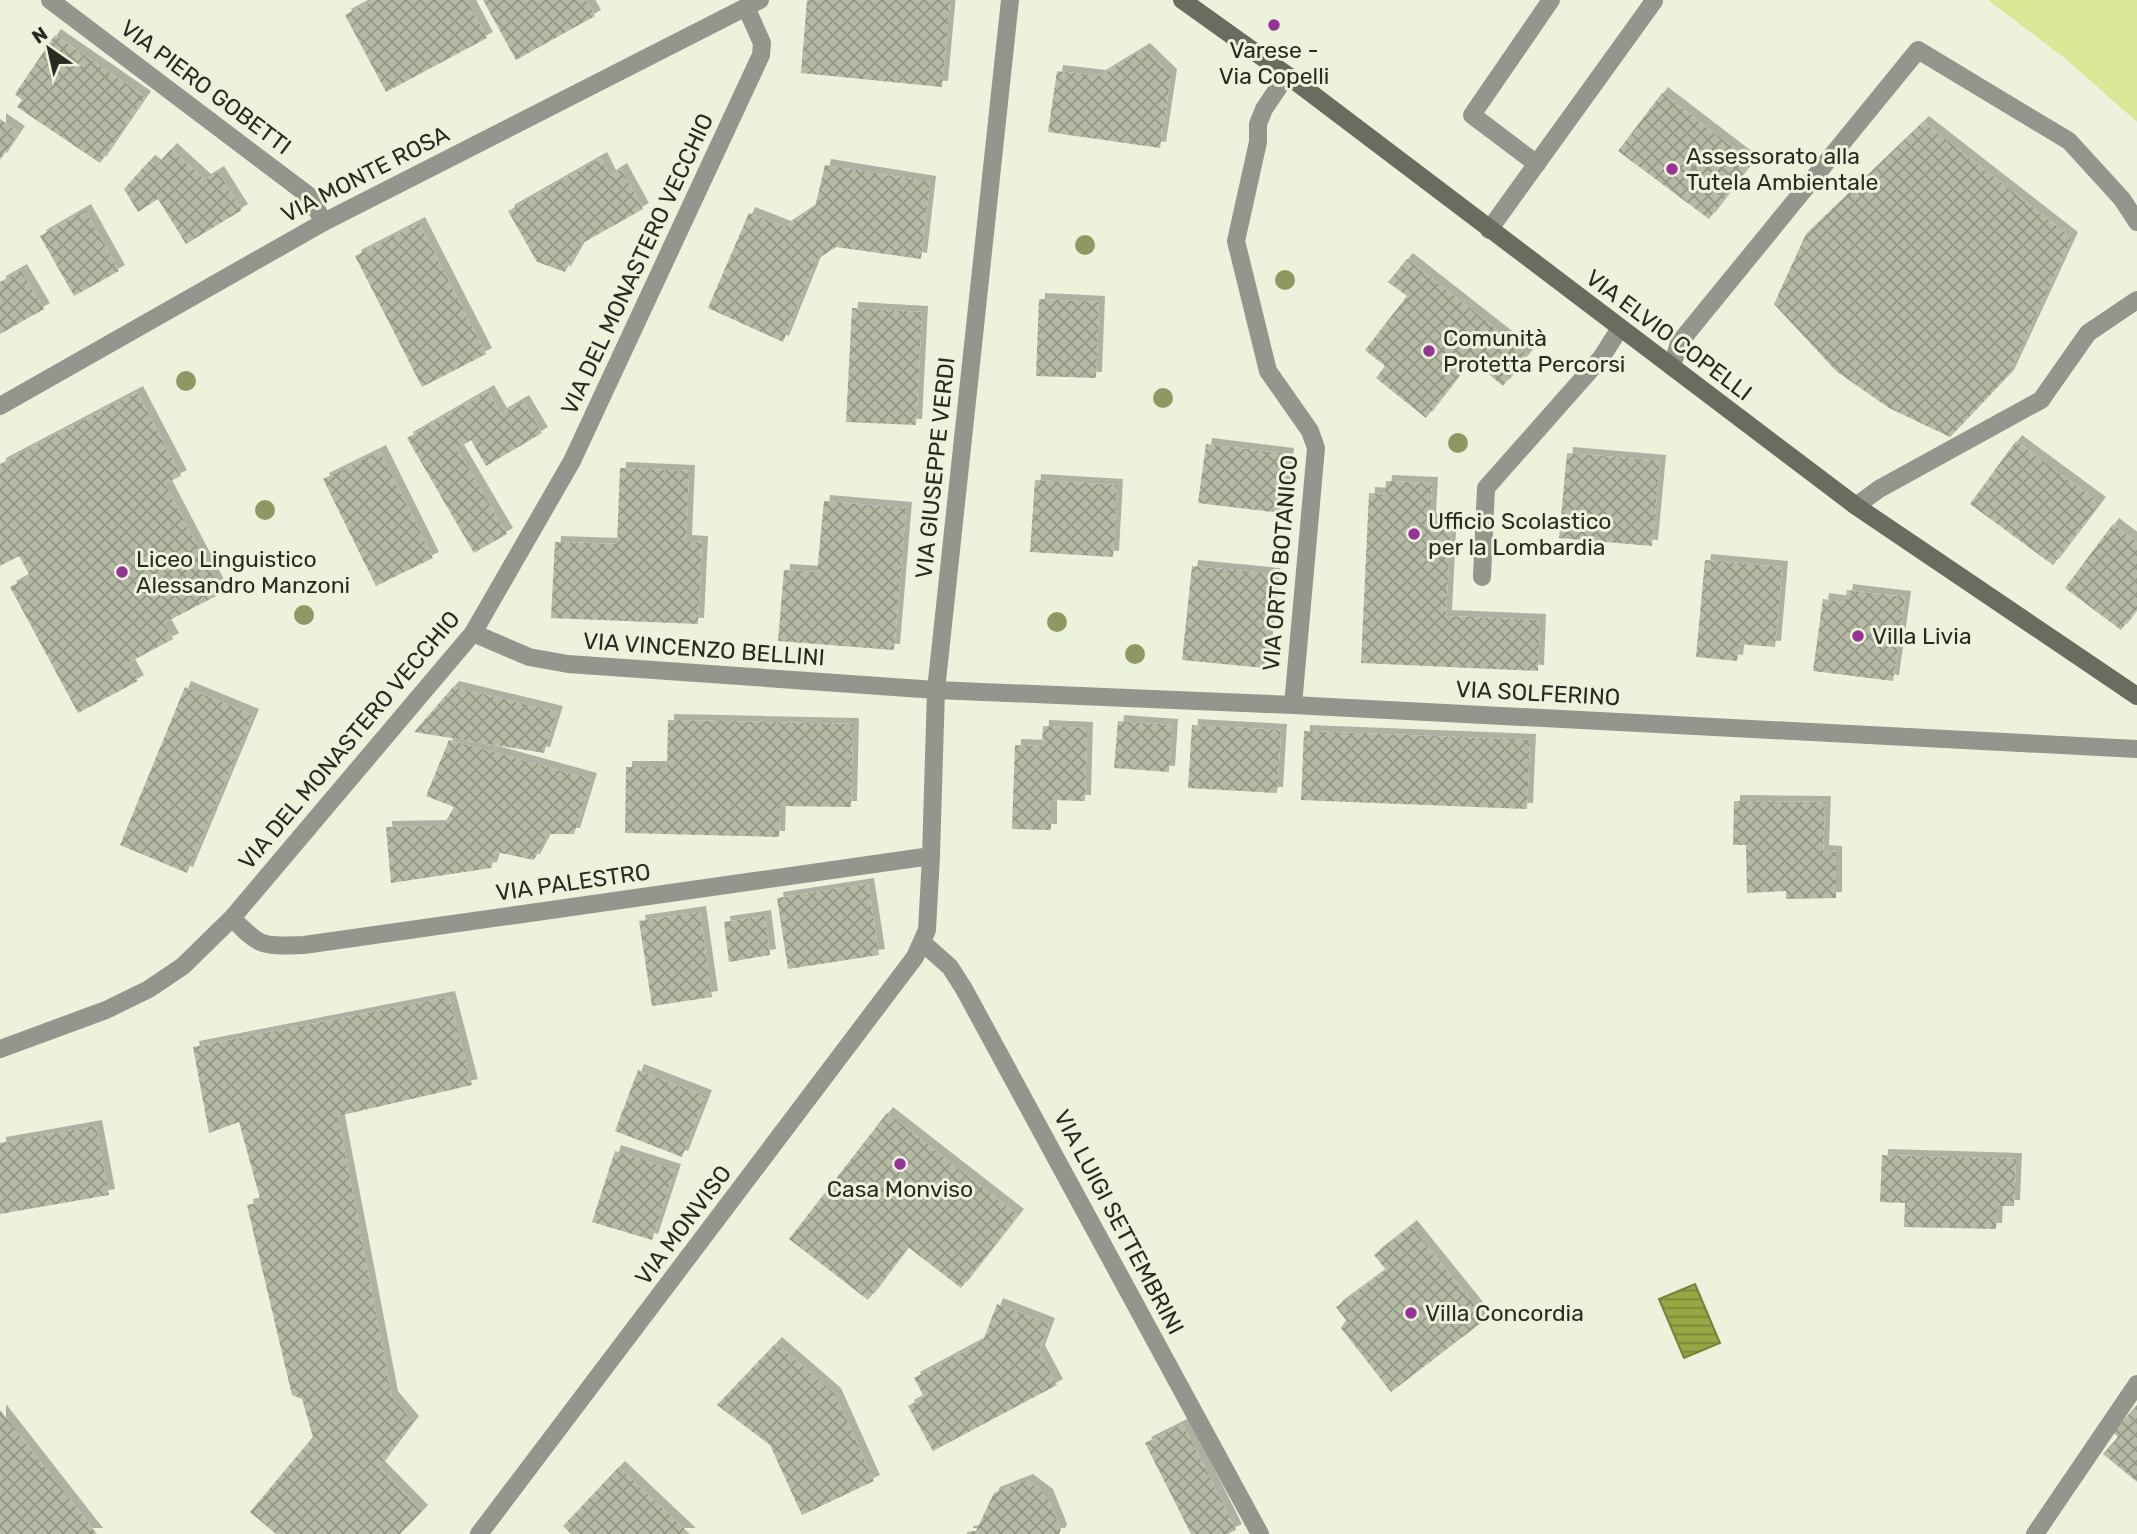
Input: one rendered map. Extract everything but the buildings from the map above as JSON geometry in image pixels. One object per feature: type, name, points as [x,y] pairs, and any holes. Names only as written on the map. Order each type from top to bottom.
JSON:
[{"type":"main road","name":"VIA ELVIO COPELLI","points":[[1182,0],[1287,75],[1856,506],[2137,696]]},
{"type":"street","name":"VIA PIERO GOBETTI","points":[[50,0],[308,195],[324,222]]},
{"type":"street","name":"VIA GIUSEPPE VERDI","points":[[923,943],[927,930],[931,856],[936,690],[1010,0]]},
{"type":"street","points":[[1537,164],[1472,115],[1550,0]]},
{"type":"street","points":[[1489,230],[1654,1],[1652,0]]},
{"type":"street","name":"VIA MONTE ROSA","points":[[0,406],[324,222],[753,4]]},
{"type":"street","name":"VIA DEL MONASTERO VECCHIO","points":[[0,1049],[106,1010],[149,989],[183,966],[232,918],[473,633],[572,461],[761,55],[762,43],[753,4]]},
{"type":"street","points":[[1672,367],[1679,343],[1918,50],[2070,141],[2122,199],[2137,222]]},
{"type":"street","name":"VIA ORTO BOTANICO","points":[[1287,75],[1264,109],[1258,124],[1258,142],[1236,241],[1268,371],[1310,430],[1315,447],[1293,705]]},
{"type":"street","points":[[1856,506],[1878,489],[2041,400],[2088,333],[2137,300]]},
{"type":"street","points":[[1482,577],[1486,488],[1601,358],[1620,328]]},
{"type":"street","name":"VIA VINCENZO BELLINI","points":[[473,633],[529,657],[568,664],[936,690]]},
{"type":"street","name":"VIA SOLFERINO","points":[[936,690],[1293,705],[2137,749]]},
{"type":"street","name":"VIA PALESTRO","points":[[232,918],[255,941],[272,945],[304,944],[931,856]]},
{"type":"street","name":"VIA MONVISO","points":[[479,1534],[899,979],[923,943]]},
{"type":"street","name":"VIA LUIGI SETTEMBRINI","points":[[923,943],[946,962],[964,989],[1260,1534]]},
{"type":"street","points":[[2035,1534],[2137,1384]]},
{"type":"shaded area","points":[[1988,0],[2137,0],[2137,122],[2067,60]]},
{"type":"shaded area","points":[[1695,1284],[1720,1343],[1684,1358],[1659,1299]]},
{"type":"place","name":"Varese - Via Copelli","points":[[1274,25]]},
{"type":"place","name":"Assessorato alla Tutela Ambientale","points":[[1672,169]]},
{"type":"place","name":"Comunità Protetta Percorsi","points":[[1429,351]]},
{"type":"place","name":"Ufficio Scolastico per la Lombardia","points":[[1414,534]]},
{"type":"place","name":"Liceo Linguistico Alessandro Manzoni","points":[[122,572]]},
{"type":"place","name":"Villa Livia","points":[[1858,636]]},
{"type":"place","name":"Casa Monviso","points":[[900,1164]]},
{"type":"place","name":"Villa Concordia","points":[[1411,1313]]}]
